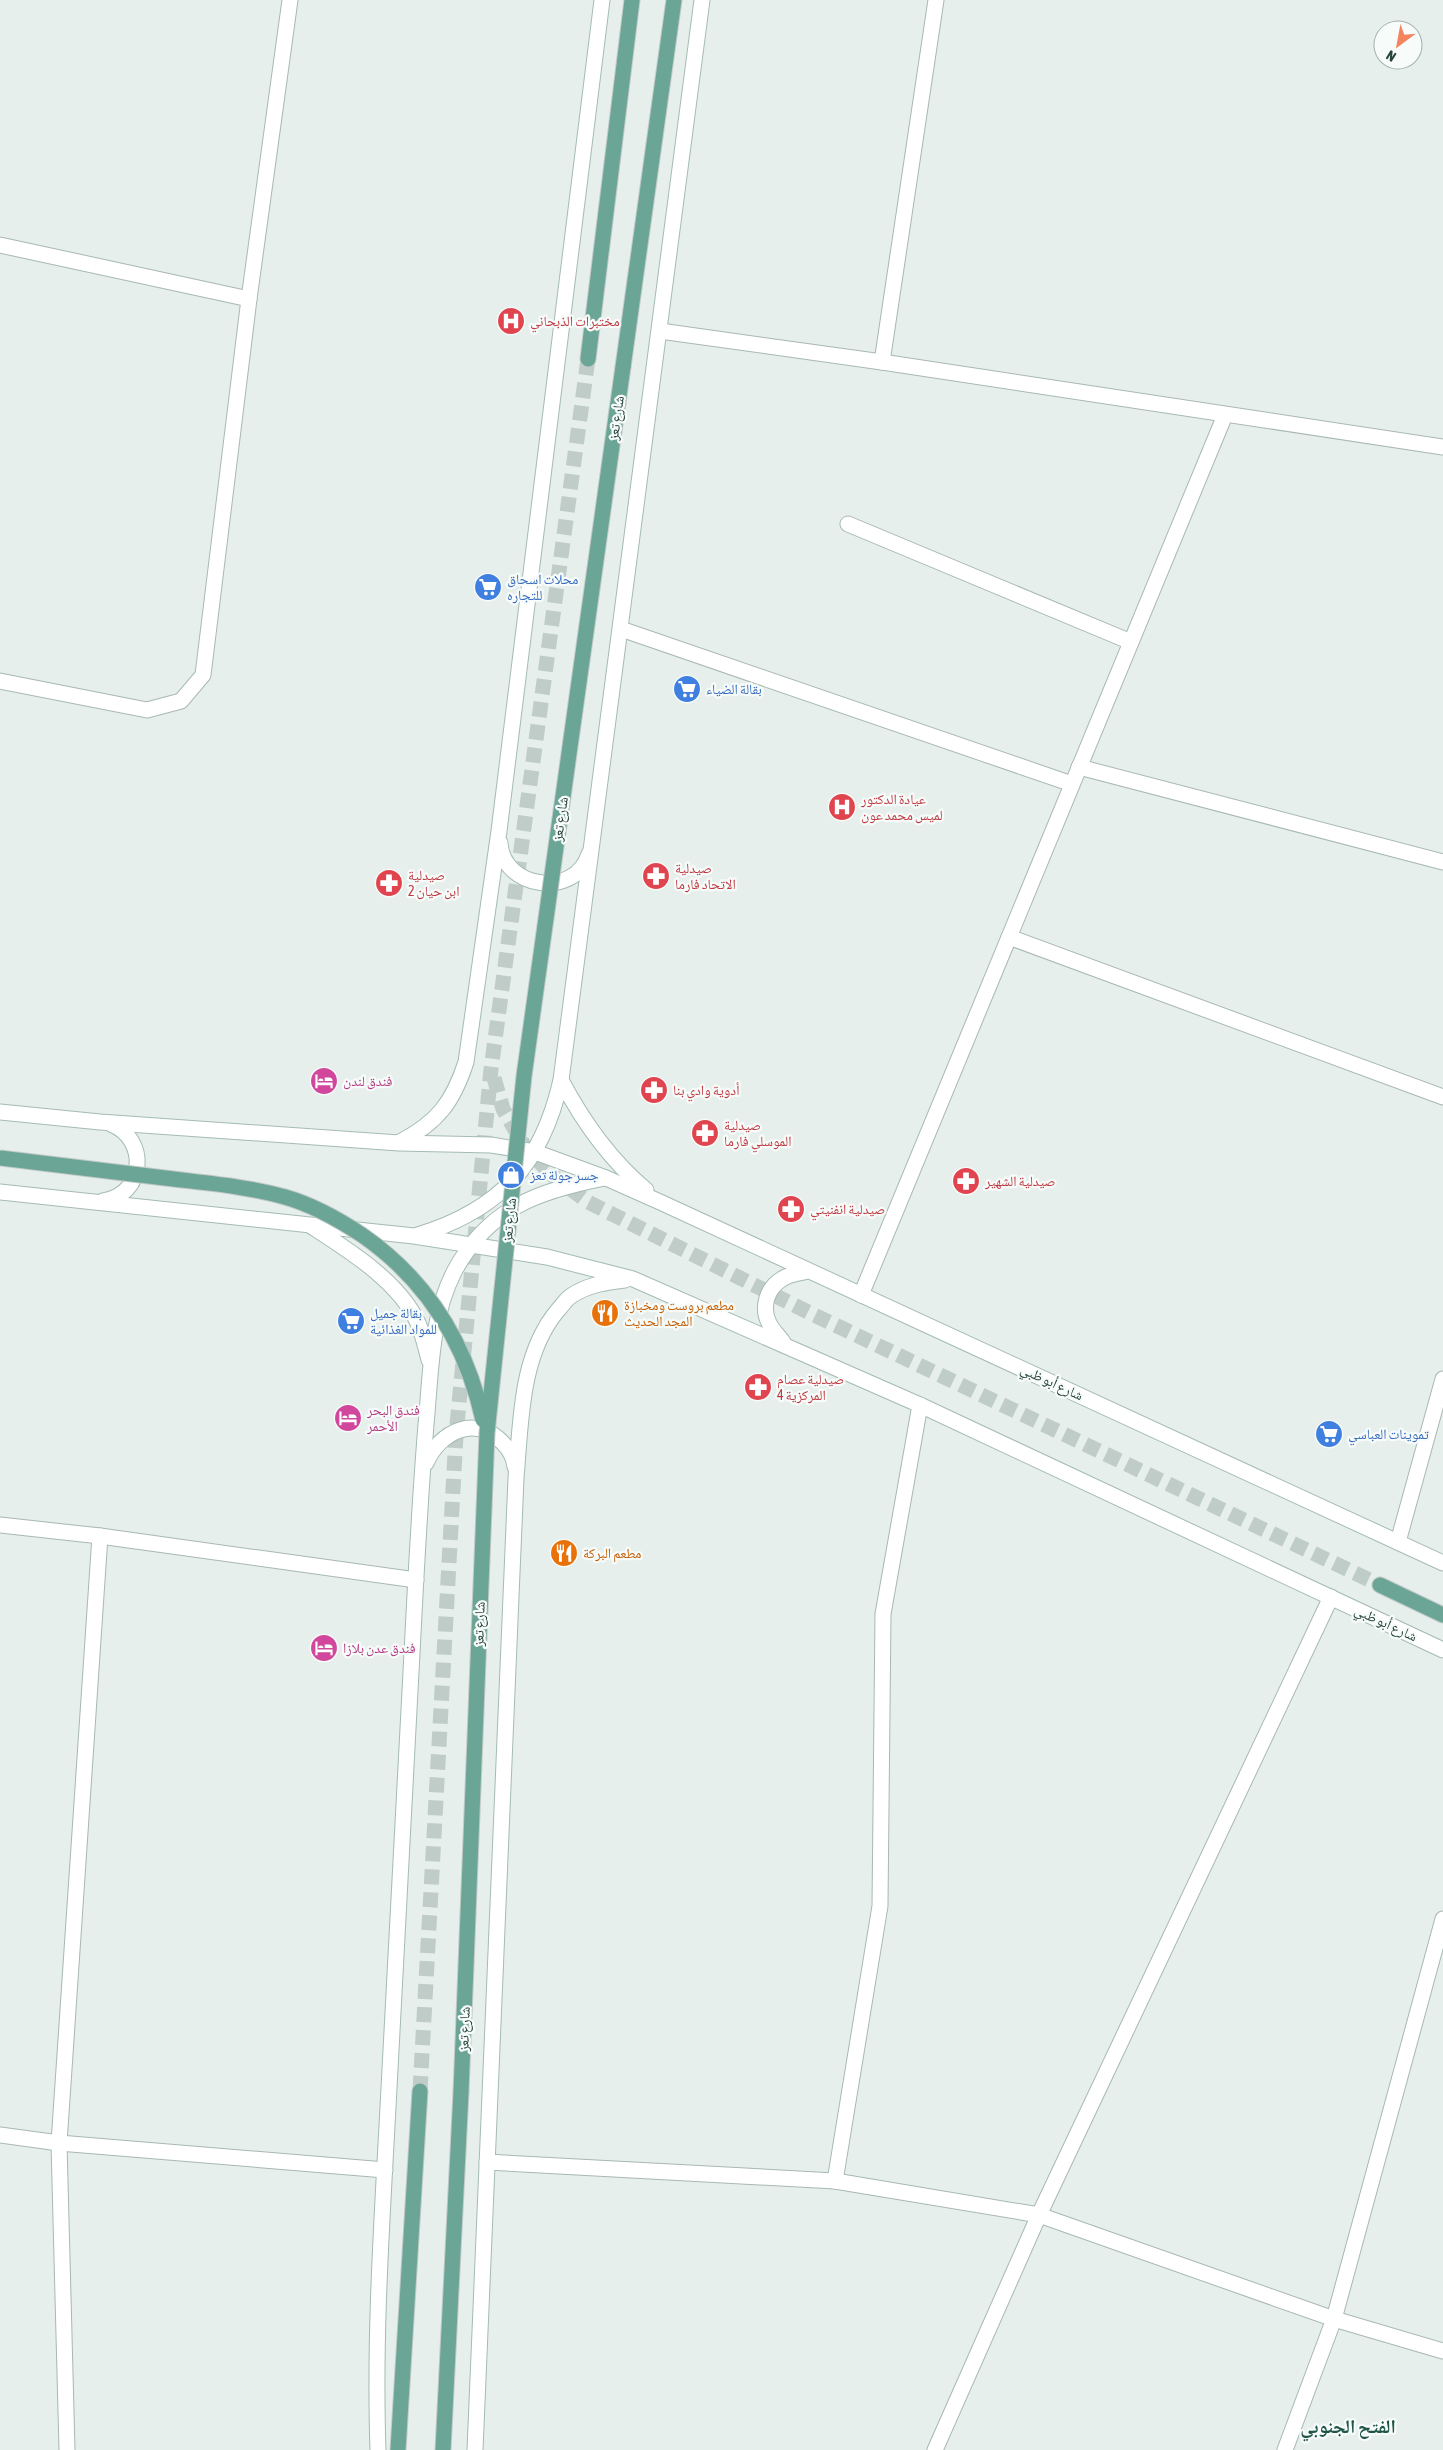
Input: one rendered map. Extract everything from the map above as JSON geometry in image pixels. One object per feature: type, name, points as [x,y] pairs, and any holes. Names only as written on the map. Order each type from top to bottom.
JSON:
[{"type":"main road","points":[[588,359],[632,0]]},
{"type":"main road","name":"شارع تعز","points":[[443,2450],[461,2092],[487,1433],[524,1076],[674,0]]},
{"type":"main road","points":[[0,1158],[235,1186],[286,1197],[337,1218],[387,1252],[422,1288],[447,1322],[464,1356],[478,1393],[487,1433]]},
{"type":"main road","points":[[1380,1585],[1443,1615]]},
{"type":"main road","points":[[398,2450],[420,2091]]},
{"type":"street","points":[[0,681],[147,710],[181,702],[203,674],[249,299],[290,0]]},
{"type":"street","points":[[399,1143],[420,1131],[441,1112],[457,1089],[466,1062],[499,831],[602,0]]},
{"type":"street","points":[[414,1236],[446,1225],[484,1205],[504,1189],[535,1152],[554,1111],[561,1080],[593,844],[702,0]]},
{"type":"street","points":[[882,362],[936,0]]},
{"type":"street","points":[[0,245],[249,299]]},
{"type":"street","points":[[660,331],[882,362],[1443,447]]},
{"type":"street","points":[[861,1295],[1225,415]]},
{"type":"street","points":[[848,524],[1130,642]]},
{"type":"street","points":[[621,628],[1072,784]]},
{"type":"street","points":[[1079,766],[1443,862]]},
{"type":"street","points":[[499,831],[500,848],[506,863],[518,875],[532,882],[548,884],[564,881],[577,872],[588,860],[593,844]]},
{"type":"street","points":[[1008,936],[1443,1097]]},
{"type":"street","points":[[561,1080],[579,1115],[603,1147],[629,1176],[660,1202]]},
{"type":"street","points":[[0,1112],[100,1122],[399,1143],[491,1145],[535,1152],[606,1178],[660,1202]]},
{"type":"street","points":[[97,1202],[110,1200],[123,1194],[132,1183],[138,1170],[138,1156],[129,1138],[113,1125],[100,1122]]},
{"type":"street","points":[[378,2450],[375,2374],[422,1470],[431,1366],[442,1303],[454,1273],[472,1244],[500,1217],[528,1199],[551,1190],[606,1178]]},
{"type":"street","name":"شارع أبو ظبي","points":[[0,1192],[414,1236],[548,1257],[633,1279],[784,1343],[920,1405],[1443,1650]]},
{"type":"street","name":"شارع أبو ظبي","points":[[660,1202],[1443,1563]]},
{"type":"street","points":[[310,1225],[352,1253],[390,1283],[418,1322],[431,1366]]},
{"type":"street","points":[[784,1343],[769,1324],[765,1311],[766,1298],[772,1286],[783,1277],[808,1271]]},
{"type":"street","points":[[475,2450],[516,1478],[524,1399],[531,1361],[544,1326],[570,1296],[597,1284],[633,1279]]},
{"type":"street","points":[[1398,1542],[1443,1379]]},
{"type":"street","points":[[835,2182],[880,1906],[883,1614],[920,1405]]},
{"type":"street","points":[[422,1470],[430,1453],[439,1441],[452,1432],[468,1428],[483,1430],[498,1437],[508,1448],[515,1463],[516,1478]]},
{"type":"street","points":[[0,1525],[100,1536],[416,1580]]},
{"type":"street","points":[[67,2450],[59,2143],[100,1536]]},
{"type":"street","points":[[935,2450],[1039,2215],[1331,1597]]},
{"type":"street","points":[[1285,2450],[1334,2319],[1443,1919]]},
{"type":"street","points":[[0,2135],[59,2143],[385,2170]]},
{"type":"street","points":[[487,2162],[835,2182],[1039,2215],[1334,2319],[1443,2351]]},
{"type":"tunnel","points":[[420,2091],[456,1435],[491,1069],[588,359]]},
{"type":"tunnel","points":[[494,1078],[503,1109],[525,1147],[552,1175],[588,1202],[810,1313],[1380,1585]]},
{"type":"place","name":"مختبرات الذبحاني","points":[[511,321]]},
{"type":"place","name":"محلات اسحاق للتجاره","points":[[488,587]]},
{"type":"place","name":"بقالة الضياء","points":[[687,689]]},
{"type":"place","name":"عيادة الدكتور لميس محمد عون","points":[[842,807]]},
{"type":"place","name":"صيدلية الاتحاد فارما","points":[[656,876]]},
{"type":"place","name":"صيدلية ابن حيان 2","points":[[389,883]]},
{"type":"place","name":"فندق لندن","points":[[324,1081]]},
{"type":"place","name":"أدوية وادي بنا","points":[[654,1090]]},
{"type":"place","name":"صيدلية الموسلي فارما","points":[[705,1133]]},
{"type":"place","name":"جسر جولة تعز","points":[[511,1175]]},
{"type":"place","name":"صيدلية الشهير","points":[[966,1181]]},
{"type":"place","name":"صيدلية انفنيتي","points":[[791,1209]]},
{"type":"place","name":"مطعم بروست ومخبازة المجد الحديث","points":[[605,1313]]},
{"type":"place","name":"بقالة جميل للمواد الغذائية","points":[[351,1321]]},
{"type":"place","name":"صيدلية عصام المركزية 4","points":[[758,1387]]},
{"type":"place","name":"فندق البحر الأحمر","points":[[348,1418]]},
{"type":"place","name":"تموينات العباسي","points":[[1329,1434]]},
{"type":"place","name":"مطعم البركة","points":[[564,1553]]},
{"type":"place","name":"فندق عدن بلازا","points":[[324,1648]]},
{"type":"district","name":"الفتح الجنوبي","points":[[1348,2426]]}]
